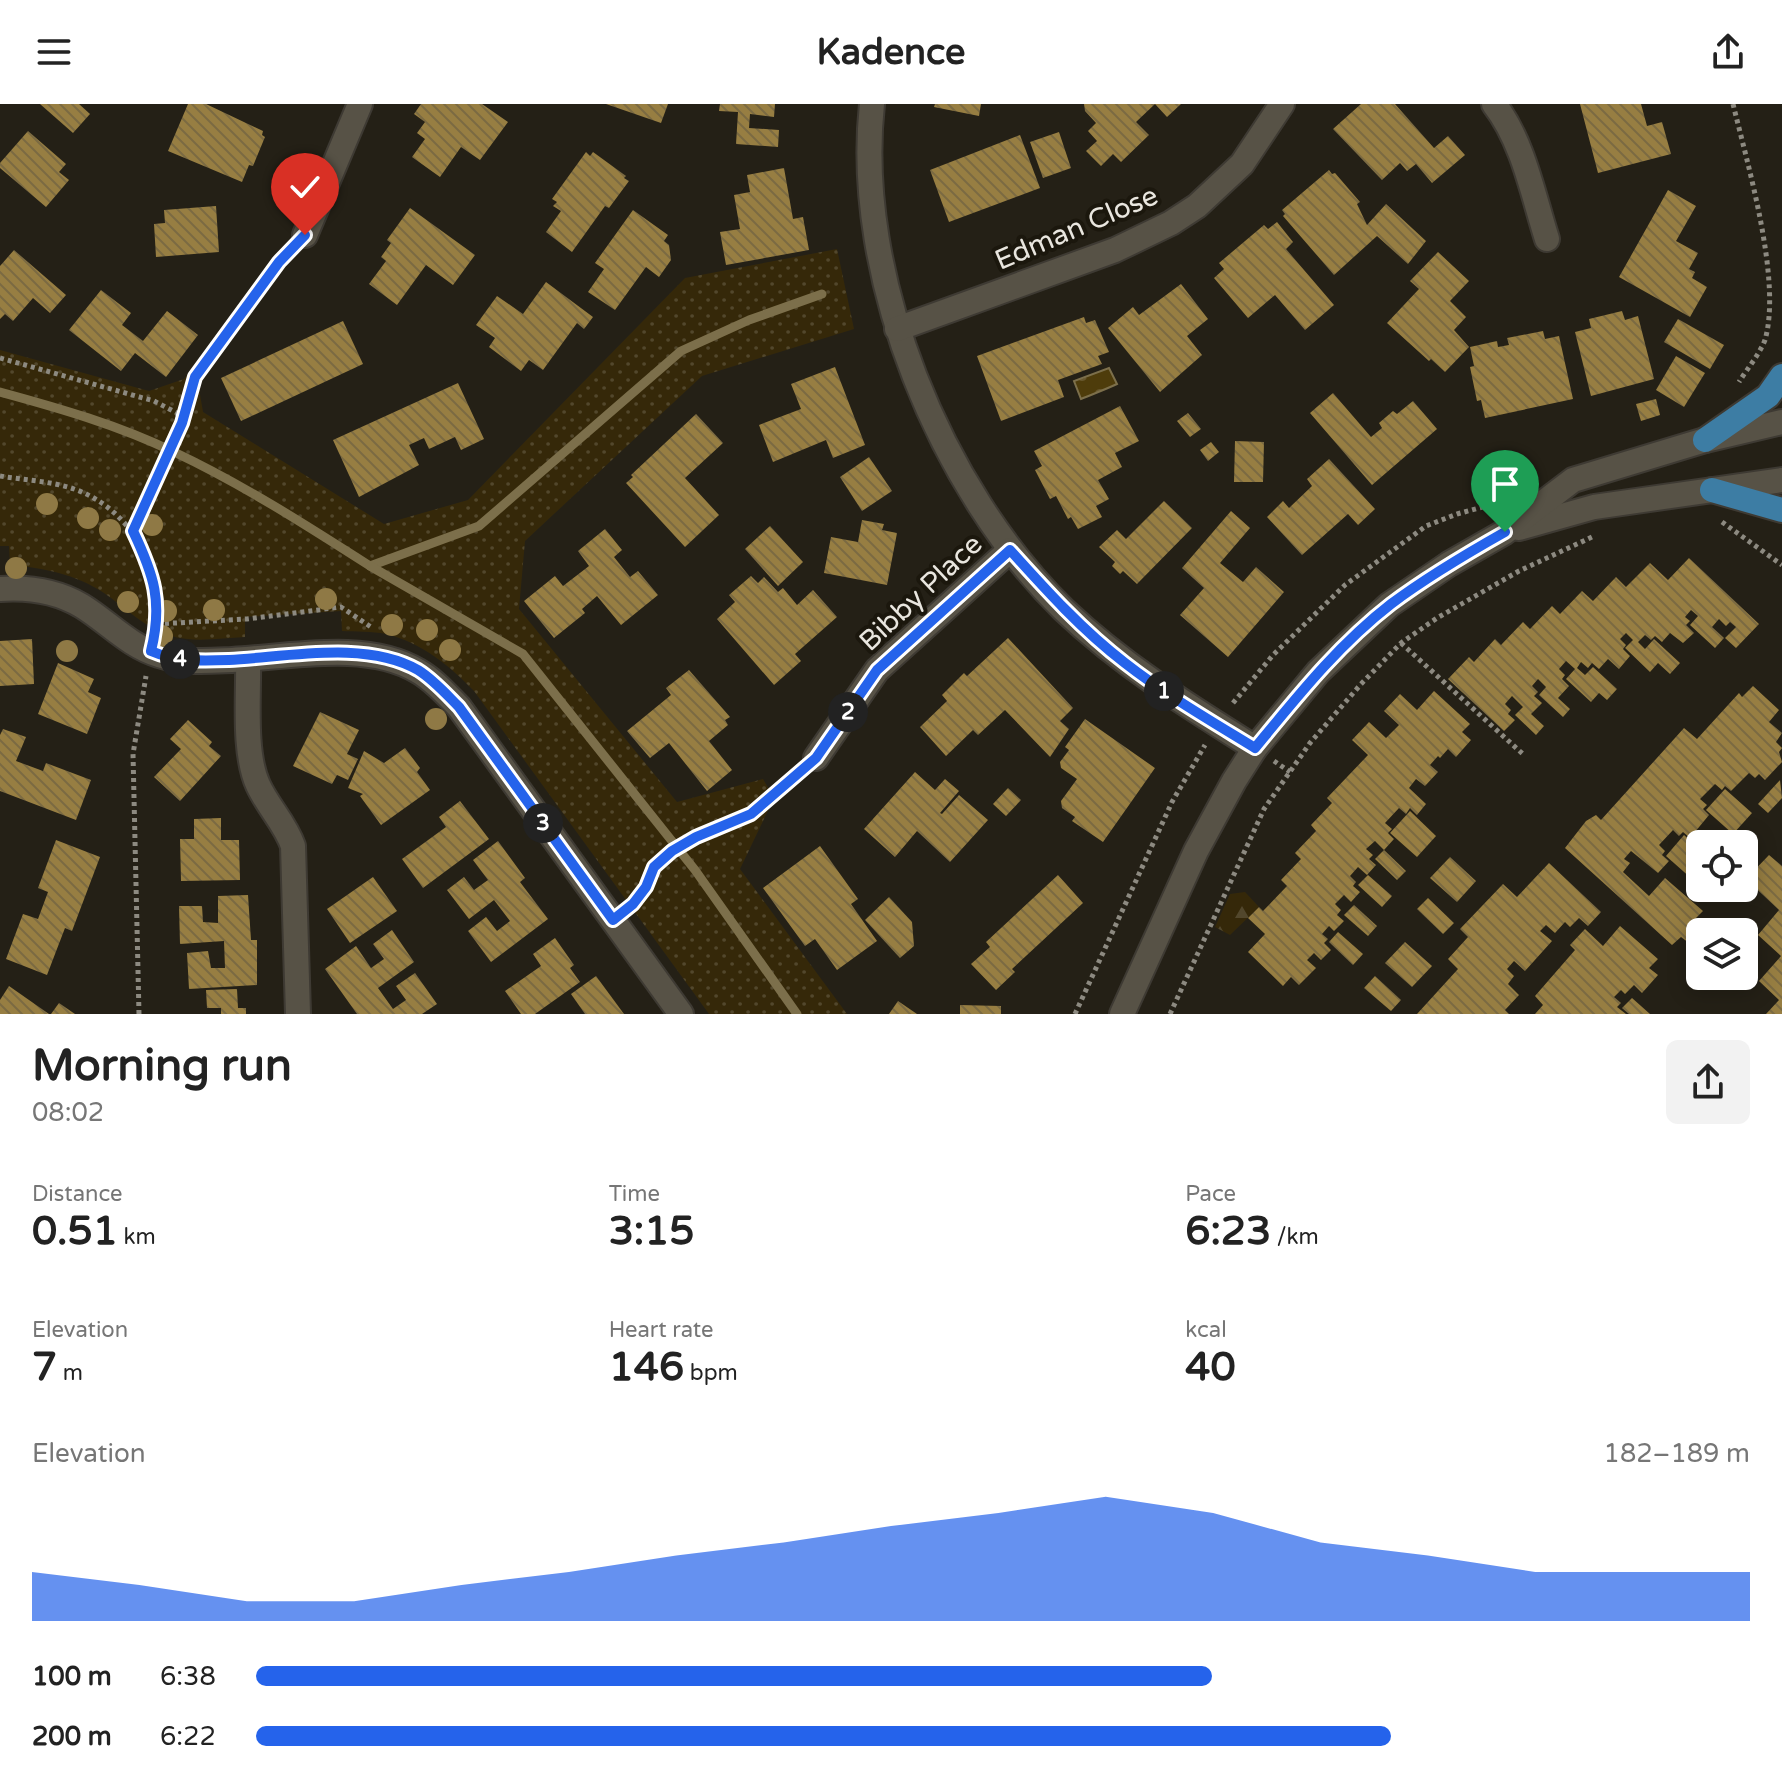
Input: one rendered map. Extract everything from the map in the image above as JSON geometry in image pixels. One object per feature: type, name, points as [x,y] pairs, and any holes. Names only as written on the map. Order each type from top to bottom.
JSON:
[{"type":"main road","points":[[1705,440],[1768,396],[1782,376]]},
{"type":"main road","points":[[1712,490],[1782,510]]},
{"type":"street","points":[[305,235],[360,104]]},
{"type":"street","points":[[872,104],[872,205],[886,288],[897,329],[944,443],[975,497],[1010,550],[1063,609],[1154,685],[1255,748]]},
{"type":"street","name":"Edman Close","points":[[897,329],[1115,250],[1171,223],[1197,206],[1242,164],[1282,104]]},
{"type":"street","points":[[1494,104],[1504,116],[1519,150],[1547,239]]},
{"type":"street","points":[[1122,1014],[1196,851],[1255,748],[1318,672],[1389,605],[1449,564],[1505,532],[1573,480],[1705,440],[1782,422]]},
{"type":"street","points":[[1505,532],[1594,507],[1782,480]]},
{"type":"street","name":"Bibby Place","points":[[816,758],[877,670],[1010,550]]},
{"type":"street","points":[[0,589],[27,588],[65,597],[128,640],[151,651],[192,662],[344,653],[379,655],[414,668],[431,679],[459,707],[681,1014]]},
{"type":"street","points":[[248,659],[251,756],[258,785],[286,827],[293,846],[298,1014]]},
{"type":"path","points":[[1733,104],[1765,236],[1773,285],[1770,319],[1764,341],[1737,385]]},
{"type":"path","points":[[133,531],[182,423],[195,377],[279,262],[305,235]]},
{"type":"path","points":[[0,358],[154,401],[177,413],[182,423]]},
{"type":"path","points":[[0,476],[74,489],[114,513],[133,531],[150,567],[157,602],[157,624],[133,754],[139,1014]]},
{"type":"path","points":[[1715,516],[1782,565]]},
{"type":"path","points":[[1170,1014],[1264,809],[1310,743],[1401,643],[1437,618],[1519,571],[1595,536]]},
{"type":"path","points":[[1401,643],[1525,756]]},
{"type":"path","points":[[1221,696],[1233,703]]},
{"type":"path","points":[[1075,1014],[1172,802],[1199,755]]},
{"type":"path","points":[[613,920],[633,904],[646,887],[654,867],[672,851],[696,837],[751,814],[816,758]]},
{"type":"green space","points":[[837,249],[854,329],[702,376],[525,541],[519,609],[677,802],[763,779],[774,798],[740,869],[847,1014],[709,1014],[474,691],[455,672],[423,649],[386,634],[342,631],[341,611],[245,617],[245,637],[199,640],[171,636],[144,623],[104,593],[82,581],[47,570],[10,565],[9,546],[0,546],[0,350],[149,391],[184,379],[263,274],[272,282],[198,383],[203,412],[384,524],[468,500],[685,278]]},
{"type":"green space","points":[[1245,892],[1259,907],[1230,935],[1215,927],[1230,894]]},
{"type":"water","points":[[1109,368],[1117,384],[1081,399],[1074,381]]},
{"type":"building","points":[[40,104],[79,104],[90,114],[73,133]]},
{"type":"building","points":[[188,104],[206,104],[263,131],[265,137],[253,166],[249,165],[242,182],[168,151]]},
{"type":"building","points":[[421,104],[482,104],[508,122],[480,160],[461,147],[440,177],[412,157],[425,139],[417,133],[425,122],[414,114]]},
{"type":"building","points":[[606,104],[668,104],[661,123]]},
{"type":"building","points":[[720,104],[775,104],[774,117],[750,114],[749,128],[779,130],[778,147],[736,144],[738,112],[719,111]]},
{"type":"building","points":[[935,104],[981,104],[979,116],[934,107]]},
{"type":"building","points":[[1084,104],[1155,104],[1136,122],[1149,135],[1121,162],[1113,154],[1101,166],[1086,151],[1097,141],[1088,131],[1096,123],[1085,111]]},
{"type":"building","points":[[1155,104],[1181,104],[1167,117]]},
{"type":"building","points":[[1361,104],[1395,104],[1434,148],[1448,136],[1465,155],[1432,183],[1416,164],[1407,171],[1400,163],[1382,180],[1333,129]]},
{"type":"building","points":[[1580,104],[1641,104],[1647,126],[1662,122],[1671,154],[1598,173]]},
{"type":"building","points":[[28,131],[66,164],[59,172],[69,180],[46,207],[0,168],[0,163]]},
{"type":"building","points":[[1059,132],[1071,168],[1043,178],[1030,142]]},
{"type":"building","points":[[1020,135],[1040,188],[949,222],[930,170]]},
{"type":"building","points":[[586,152],[590,156],[593,152],[629,181],[609,208],[605,206],[572,252],[546,232],[561,211],[553,206],[557,202],[552,199]]},
{"type":"building","points":[[784,168],[793,219],[803,217],[809,250],[726,265],[720,232],[740,229],[734,195],[750,192],[747,175]]},
{"type":"building","points":[[1329,170],[1360,202],[1357,204],[1367,225],[1386,204],[1426,241],[1408,264],[1377,236],[1334,275],[1283,216],[1282,210]]},
{"type":"building","points":[[1668,190],[1696,206],[1676,241],[1698,253],[1689,269],[1695,272],[1692,278],[1707,287],[1690,317],[1619,277]]},
{"type":"building","points":[[216,206],[219,252],[156,257],[154,224],[165,223],[164,210]]},
{"type":"building","points":[[410,208],[475,255],[453,285],[426,265],[397,305],[369,284],[386,261],[381,257],[391,243],[387,240]]},
{"type":"building","points":[[633,210],[668,235],[664,241],[669,245],[671,260],[659,277],[646,267],[615,310],[588,292],[604,269],[595,263]]},
{"type":"building","points":[[1277,222],[1293,242],[1286,249],[1334,305],[1305,330],[1275,295],[1248,318],[1214,278],[1224,269],[1219,263],[1264,225],[1268,229]]},
{"type":"building","points":[[14,250],[66,295],[50,313],[33,298],[13,321],[5,314],[0,319],[0,266]]},
{"type":"building","points":[[1438,252],[1469,281],[1450,301],[1466,317],[1454,330],[1469,347],[1445,372],[1387,323],[1419,289],[1410,281]]},
{"type":"building","points":[[546,282],[593,317],[584,329],[577,323],[543,370],[529,360],[521,371],[489,347],[495,338],[476,325],[497,296],[523,314]]},
{"type":"building","points":[[1181,284],[1208,319],[1187,336],[1202,355],[1160,392],[1108,328],[1133,307],[1139,315]]},
{"type":"building","points":[[101,290],[131,313],[122,325],[143,341],[167,311],[198,335],[166,377],[135,353],[121,371],[69,330]]},
{"type":"building","points":[[1622,311],[1625,320],[1638,316],[1654,379],[1591,396],[1575,332],[1591,328],[1589,319]]},
{"type":"building","points":[[1084,317],[1086,323],[1095,320],[1109,352],[1098,356],[1102,364],[1058,380],[1064,397],[1001,421],[977,356]]},
{"type":"building","points":[[1678,319],[1724,345],[1710,369],[1664,342]]},
{"type":"building","points":[[343,321],[363,364],[241,421],[221,378]]},
{"type":"building","points":[[1543,331],[1545,339],[1559,336],[1573,399],[1485,418],[1481,400],[1477,401],[1470,367],[1474,366],[1470,347],[1497,341],[1498,347],[1509,345],[1507,338]]},
{"type":"building","points":[[1676,356],[1705,373],[1684,407],[1656,390]]},
{"type":"building","points":[[835,367],[865,445],[833,458],[826,440],[773,462],[759,425],[801,409],[791,384]]},
{"type":"building","points":[[458,383],[484,439],[461,450],[455,437],[429,449],[424,438],[409,445],[419,465],[359,497],[333,440]]},
{"type":"building","points":[[1333,393],[1371,437],[1382,428],[1379,423],[1393,411],[1397,414],[1413,401],[1437,429],[1372,485],[1310,413]]},
{"type":"building","points":[[1656,399],[1660,415],[1641,421],[1636,404]]},
{"type":"building","points":[[1120,406],[1139,441],[1115,453],[1122,467],[1098,480],[1109,499],[1096,506],[1102,517],[1078,529],[1071,517],[1068,519],[1056,496],[1050,499],[1035,470],[1042,466],[1034,451]]},
{"type":"building","points":[[1188,413],[1201,429],[1190,437],[1177,421]]},
{"type":"building","points":[[696,414],[723,443],[685,478],[719,515],[685,547],[626,483]]},
{"type":"building","points":[[1235,441],[1264,442],[1263,482],[1234,482]]},
{"type":"building","points":[[1211,442],[1219,452],[1208,461],[1200,450]]},
{"type":"building","points":[[869,457],[892,491],[862,511],[840,477]]},
{"type":"building","points":[[1329,459],[1375,509],[1358,525],[1348,514],[1302,555],[1267,517],[1283,501],[1289,508],[1312,486],[1307,479]]},
{"type":"building","points":[[1164,501],[1192,528],[1137,584],[1123,571],[1120,574],[1112,566],[1115,562],[1099,547],[1117,530],[1126,539]]},
{"type":"building","points":[[1231,511],[1250,528],[1220,563],[1243,582],[1256,567],[1284,592],[1228,657],[1180,615],[1204,588],[1182,568]]},
{"type":"building","points":[[862,520],[884,524],[882,530],[897,533],[887,585],[824,573],[831,537],[858,542]]},
{"type":"building","points":[[770,526],[803,562],[778,586],[745,549]]},
{"type":"building","points":[[605,529],[622,550],[614,557],[630,577],[638,571],[658,595],[621,625],[597,596],[582,609],[585,613],[554,638],[524,601],[555,576],[563,586],[589,566],[578,551]]},
{"type":"building","points":[[1689,558],[1759,624],[1736,648],[1725,638],[1736,627],[1730,622],[1726,626],[1719,619],[1712,627],[1724,638],[1715,648],[1690,625],[1698,616],[1691,610],[1685,617],[1690,621],[1686,625],[1694,633],[1683,643],[1670,633],[1662,642],[1655,636],[1651,640],[1645,635],[1638,642],[1645,649],[1654,639],[1680,663],[1670,674],[1658,663],[1650,672],[1625,648],[1633,640],[1626,633],[1620,639],[1626,645],[1623,649],[1630,656],[1619,669],[1608,659],[1599,669],[1592,663],[1588,668],[1581,662],[1577,668],[1585,675],[1593,667],[1617,689],[1607,700],[1599,693],[1591,702],[1566,679],[1575,669],[1566,661],[1559,669],[1565,675],[1562,679],[1569,686],[1558,698],[1570,709],[1563,717],[1539,695],[1546,687],[1538,679],[1532,686],[1538,692],[1534,696],[1542,703],[1531,714],[1544,726],[1536,735],[1515,715],[1523,707],[1512,696],[1505,704],[1511,710],[1508,714],[1515,720],[1504,731],[1448,679],[1469,657],[1474,662],[1495,639],[1501,645],[1523,622],[1530,629],[1552,606],[1560,614],[1582,591],[1593,601],[1616,577],[1626,587],[1650,563],[1668,580]]},
{"type":"building","points":[[751,576],[758,583],[764,577],[778,592],[783,588],[797,605],[813,590],[837,617],[795,654],[801,661],[774,685],[717,619],[735,602],[729,595]]},
{"type":"building","points":[[1008,638],[1073,708],[1060,721],[1069,729],[1050,757],[1005,710],[978,735],[973,730],[946,756],[920,727],[947,701],[942,695]]},
{"type":"building","points":[[32,639],[34,684],[0,686],[0,641]]},
{"type":"building","points":[[58,663],[94,679],[88,692],[101,698],[87,734],[38,714]]},
{"type":"building","points":[[689,670],[730,717],[725,720],[728,725],[709,741],[732,770],[707,791],[669,743],[650,758],[627,731],[671,695],[666,688]]},
{"type":"building","points":[[1753,686],[1779,710],[1769,722],[1782,733],[1776,742],[1782,748],[1779,752],[1782,762],[1765,780],[1759,774],[1755,778],[1749,773],[1731,791],[1725,786],[1722,790],[1715,784],[1700,799],[1707,805],[1703,809],[1709,815],[1697,830],[1686,830],[1686,835],[1683,832],[1679,836],[1673,830],[1659,845],[1665,851],[1662,855],[1669,861],[1658,873],[1631,851],[1624,859],[1630,863],[1623,872],[1649,896],[1665,878],[1686,896],[1686,902],[1693,902],[1703,911],[1696,918],[1686,918],[1686,941],[1681,937],[1672,945],[1565,848],[1586,821],[1596,815],[1601,820],[1684,728],[1697,739],[1739,693],[1742,697]]},
{"type":"building","points":[[1434,691],[1470,724],[1462,732],[1471,740],[1456,757],[1448,749],[1440,758],[1438,756],[1430,765],[1438,772],[1425,786],[1416,779],[1409,788],[1426,804],[1417,815],[1410,808],[1406,814],[1399,808],[1385,823],[1392,829],[1388,833],[1394,839],[1384,850],[1375,841],[1366,849],[1373,855],[1369,859],[1376,865],[1367,875],[1358,867],[1350,876],[1356,882],[1353,886],[1360,892],[1351,902],[1344,895],[1335,904],[1341,910],[1337,915],[1344,921],[1334,931],[1329,926],[1322,934],[1328,939],[1324,943],[1331,950],[1321,960],[1314,953],[1307,960],[1316,968],[1299,985],[1291,977],[1283,986],[1248,952],[1265,934],[1248,918],[1259,907],[1263,911],[1287,886],[1281,880],[1301,859],[1295,853],[1316,831],[1311,825],[1332,803],[1327,798],[1368,755],[1352,740],[1369,722],[1386,738],[1399,725],[1384,711],[1400,694],[1417,710]]},
{"type":"building","points":[[320,712],[359,730],[347,754],[358,759],[348,780],[337,775],[332,784],[293,766]]},
{"type":"building","points":[[1085,719],[1155,768],[1103,842],[1072,821],[1075,817],[1062,808],[1061,801],[1077,779],[1061,768],[1060,762],[1069,750],[1065,747]]},
{"type":"building","points":[[188,720],[212,742],[209,746],[221,756],[180,801],[154,777],[181,749],[170,739]]},
{"type":"building","points":[[3,729],[26,737],[16,761],[43,771],[46,763],[91,780],[76,820],[0,791],[0,735]]},
{"type":"building","points":[[405,748],[420,768],[417,772],[430,790],[381,825],[360,796],[363,794],[348,788],[364,751],[384,763]]},
{"type":"building","points":[[915,772],[935,790],[945,779],[959,791],[940,813],[959,795],[988,820],[950,862],[917,831],[895,857],[864,829]]},
{"type":"building","points":[[1780,780],[1782,798],[1768,813],[1758,804]]},
{"type":"building","points":[[1008,788],[1021,800],[1006,816],[993,804]]},
{"type":"building","points":[[1725,789],[1752,813],[1737,830],[1728,830],[1706,810]]},
{"type":"building","points":[[460,801],[489,839],[423,888],[402,859],[446,827],[439,817]]},
{"type":"building","points":[[1410,811],[1436,836],[1417,857],[1390,833]]},
{"type":"building","points":[[221,818],[221,840],[239,840],[240,880],[181,881],[180,839],[194,839],[194,819]]},
{"type":"building","points":[[1684,835],[1686,837],[1686,874],[1666,856]]},
{"type":"building","points":[[56,840],[100,857],[72,931],[65,928],[47,975],[6,959],[23,914],[38,919],[48,892],[38,888]]},
{"type":"building","points":[[498,841],[525,878],[520,882],[548,919],[491,962],[468,931],[486,917],[497,931],[510,921],[494,900],[469,919],[447,890],[464,877],[474,890],[488,880],[473,860]]},
{"type":"building","points":[[820,846],[858,899],[851,904],[877,941],[837,970],[815,939],[805,946],[763,888]]},
{"type":"building","points":[[1384,850],[1406,871],[1397,880],[1375,859]]},
{"type":"building","points":[[1769,855],[1782,866],[1782,1014],[1766,1014],[1779,1000],[1759,981],[1781,956],[1758,935],[1779,910],[1758,890],[1758,866]]},
{"type":"building","points":[[1450,857],[1476,881],[1457,902],[1430,878]]},
{"type":"building","points":[[1549,863],[1601,912],[1588,926],[1579,918],[1570,927],[1565,922],[1555,933],[1546,925],[1540,931],[1552,941],[1525,971],[1514,961],[1507,969],[1514,976],[1508,984],[1519,995],[1505,1010],[1509,1014],[1417,1014],[1458,969],[1448,959],[1468,937],[1460,929],[1503,884],[1517,897]]},
{"type":"building","points":[[1058,875],[1083,903],[1012,969],[1015,972],[996,990],[971,964],[990,947],[986,942]]},
{"type":"building","points":[[1368,875],[1392,896],[1382,907],[1358,885]]},
{"type":"building","points":[[373,877],[397,911],[350,943],[327,909]]},
{"type":"building","points":[[248,895],[251,940],[257,940],[257,985],[189,989],[187,953],[208,951],[211,968],[225,968],[224,941],[180,944],[179,906],[202,906],[203,922],[218,923],[218,896]]},
{"type":"building","points":[[889,897],[912,922],[914,946],[900,958],[865,920]]},
{"type":"building","points":[[1428,898],[1454,923],[1443,934],[1417,909]]},
{"type":"building","points":[[1354,905],[1377,926],[1368,936],[1344,915]]},
{"type":"building","points":[[1620,926],[1658,959],[1649,968],[1658,975],[1642,993],[1634,985],[1625,994],[1621,990],[1614,997],[1621,1003],[1617,1007],[1626,1014],[1535,1014],[1543,1005],[1535,996],[1575,950],[1570,945],[1585,929],[1603,946]]},
{"type":"building","points":[[392,930],[414,962],[378,988],[393,1009],[406,1000],[396,986],[415,973],[437,1004],[422,1014],[357,1014],[325,969],[356,946],[371,968],[384,959],[373,944]]},
{"type":"building","points":[[1338,932],[1363,954],[1353,965],[1329,942]]},
{"type":"building","points":[[555,938],[574,965],[570,968],[580,982],[535,1014],[521,1014],[505,991],[541,966],[533,954]]},
{"type":"building","points":[[1405,942],[1432,966],[1412,987],[1385,963]]},
{"type":"building","points":[[596,976],[624,1014],[585,1014],[571,994]]},
{"type":"building","points":[[1375,976],[1401,1000],[1391,1011],[1364,988]]},
{"type":"building","points":[[9,986],[49,1014],[0,1014],[0,1000]]},
{"type":"building","points":[[237,989],[238,1008],[246,1008],[246,1014],[221,1014],[221,1008],[207,1008],[206,990]]},
{"type":"building","points":[[1632,998],[1650,1014],[1629,1014],[1622,1008]]},
{"type":"building","points":[[898,1001],[917,1014],[889,1014]]},
{"type":"building","points":[[59,1003],[75,1014],[51,1014]]},
{"type":"building","points":[[960,1005],[1001,1006],[1001,1014],[960,1014]]},
{"type":"waterway","points":[[0,392],[110,425],[153,442],[249,491],[370,566],[479,526],[681,351],[749,320],[822,294]]},
{"type":"waterway","points":[[370,566],[523,654],[695,870],[797,1014]]},
{"type":"route","points":[[305,235],[279,262],[195,377],[182,423],[133,531],[150,567],[157,602],[157,624],[151,651],[192,662],[344,653],[379,655],[414,668],[431,679],[459,707],[613,920],[633,904],[646,887],[654,867],[672,851],[696,837],[751,814],[816,758],[877,670],[1010,550],[1063,609],[1123,662],[1255,748],[1318,672],[1389,605],[1449,564],[1505,532]]}]
